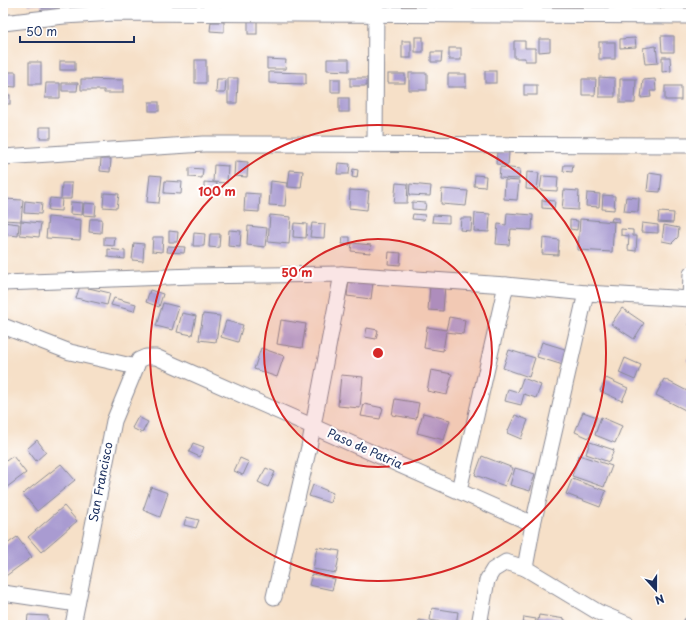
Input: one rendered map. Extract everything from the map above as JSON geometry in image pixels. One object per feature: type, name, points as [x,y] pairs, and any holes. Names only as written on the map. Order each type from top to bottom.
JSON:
[{"type":"street","points":[[3,23],[64,16],[115,13],[376,9],[691,16]]},
{"type":"street","points":[[375,143],[376,9]]},
{"type":"street","points":[[3,157],[204,144],[375,143],[691,145]]},
{"type":"street","points":[[3,283],[194,276],[342,274],[506,285],[586,293],[690,299],[691,274]]},
{"type":"street","points":[[274,597],[312,426],[342,274]]},
{"type":"street","points":[[459,490],[506,285]]},
{"type":"street","points":[[525,568],[533,524],[586,293]]},
{"type":"street","points":[[3,326],[70,352],[136,367]]},
{"type":"street","name":"Paso de Patria","points":[[136,367],[139,360],[146,357],[156,357],[533,524]]},
{"type":"street","name":"San Francisco","points":[[73,625],[114,421],[136,367]]},
{"type":"street","points":[[479,625],[487,580],[493,570],[506,562],[525,568],[598,612],[629,625]]},
{"type":"street","points":[[3,593],[77,604]]},
{"type":"building","points":[[28,3],[58,3],[58,7],[42,8],[41,4],[28,5]]},
{"type":"building","points":[[248,18],[257,18],[257,34],[248,34]]},
{"type":"building","points":[[211,22],[224,22],[224,32],[210,31]]},
{"type":"building","points":[[661,36],[674,36],[674,52],[662,52]]},
{"type":"building","points":[[415,37],[423,37],[423,52],[415,52]]},
{"type":"building","points":[[635,38],[636,47],[620,48],[620,39]]},
{"type":"building","points":[[539,39],[550,39],[550,51],[539,52]]},
{"type":"building","points":[[402,41],[411,41],[411,58],[402,58]]},
{"type":"building","points":[[514,41],[525,41],[525,48],[535,48],[535,61],[525,61],[525,58],[514,58]]},
{"type":"building","points":[[599,42],[615,42],[615,59],[599,59]]},
{"type":"building","points":[[656,46],[658,63],[645,64],[643,48]]},
{"type":"building","points":[[449,48],[461,48],[461,60],[449,60]]},
{"type":"building","points":[[431,52],[442,52],[441,62],[431,62]]},
{"type":"building","points":[[662,57],[670,57],[671,71],[662,72]]},
{"type":"building","points":[[267,59],[286,60],[285,69],[267,69]]},
{"type":"building","points":[[327,59],[349,59],[349,71],[327,70]]},
{"type":"building","points":[[195,60],[206,60],[206,83],[195,83]]},
{"type":"building","points":[[60,61],[75,61],[75,70],[60,70]]},
{"type":"building","points":[[29,62],[41,62],[41,84],[29,84]]},
{"type":"building","points":[[485,71],[496,71],[496,83],[485,83]]},
{"type":"building","points":[[3,72],[16,72],[16,87],[3,86]]},
{"type":"building","points":[[269,72],[306,73],[306,84],[269,83]]},
{"type":"building","points":[[409,73],[427,73],[427,90],[409,90]]},
{"type":"building","points":[[388,74],[405,74],[405,83],[388,83]]},
{"type":"building","points":[[448,74],[466,74],[466,87],[448,87]]},
{"type":"building","points":[[599,77],[615,78],[615,97],[599,97]]},
{"type":"building","points":[[228,78],[238,78],[237,103],[228,103]]},
{"type":"building","points":[[350,78],[367,78],[367,86],[350,86]]},
{"type":"building","points":[[81,79],[123,80],[123,93],[104,93],[104,90],[81,90]]},
{"type":"building","points":[[217,79],[226,79],[225,93],[216,93]]},
{"type":"building","points":[[331,79],[340,79],[340,92],[331,92]]},
{"type":"building","points":[[582,79],[596,79],[595,95],[582,95]]},
{"type":"building","points":[[620,79],[636,79],[635,103],[620,103]]},
{"type":"building","points":[[655,79],[656,91],[650,91],[651,97],[641,98],[643,80]]},
{"type":"building","points":[[46,83],[60,83],[60,98],[45,98]]},
{"type":"building","points":[[62,83],[78,83],[77,91],[62,91]]},
{"type":"building","points":[[524,85],[537,85],[537,95],[524,95]]},
{"type":"building","points":[[665,86],[681,86],[681,100],[665,100]]},
{"type":"building","points":[[3,95],[10,95],[10,104],[3,104]]},
{"type":"building","points":[[339,98],[349,98],[349,112],[339,112]]},
{"type":"building","points":[[149,102],[159,102],[159,111],[149,111]]},
{"type":"building","points":[[40,127],[51,127],[51,138],[40,138]]},
{"type":"building","points":[[497,152],[509,152],[508,165],[496,164]]},
{"type":"building","points":[[101,159],[111,159],[110,172],[100,171]]},
{"type":"building","points":[[235,161],[248,162],[247,177],[234,176]]},
{"type":"building","points":[[338,163],[350,164],[349,174],[337,174]]},
{"type":"building","points":[[214,165],[228,166],[227,183],[213,182]]},
{"type":"building","points":[[564,165],[573,165],[572,172],[563,171]]},
{"type":"building","points":[[500,167],[520,169],[519,179],[499,178]]},
{"type":"building","points":[[189,168],[203,169],[202,178],[189,177]]},
{"type":"building","points":[[353,169],[358,170],[357,178],[352,177]]},
{"type":"building","points":[[290,170],[303,171],[301,188],[288,187]]},
{"type":"building","points":[[527,172],[539,173],[537,190],[526,189]]},
{"type":"building","points":[[649,173],[662,175],[660,192],[647,191]]},
{"type":"building","points":[[150,175],[162,176],[159,203],[147,202]]},
{"type":"building","points":[[475,175],[486,176],[485,187],[474,186]]},
{"type":"building","points":[[542,176],[558,177],[557,191],[540,190]]},
{"type":"building","points":[[505,180],[519,181],[517,200],[504,199]]},
{"type":"building","points":[[165,181],[182,182],[181,194],[164,193]]},
{"type":"building","points":[[271,181],[287,183],[285,206],[269,205]]},
{"type":"building","points":[[204,182],[217,183],[216,194],[204,193]]},
{"type":"building","points":[[62,183],[72,183],[71,199],[62,199],[61,211],[48,210],[50,198],[61,199]]},
{"type":"building","points":[[396,183],[408,184],[407,203],[394,203]]},
{"type":"building","points":[[410,184],[431,186],[430,196],[409,195]]},
{"type":"building","points":[[442,189],[468,191],[466,206],[441,204]]},
{"type":"building","points":[[350,190],[369,191],[367,210],[349,208]]},
{"type":"building","points":[[564,190],[579,191],[578,210],[562,209]]},
{"type":"building","points":[[104,193],[119,194],[117,208],[103,207]]},
{"type":"building","points":[[245,193],[260,194],[259,212],[244,211]]},
{"type":"building","points":[[587,193],[600,194],[599,207],[586,206]]},
{"type":"building","points":[[603,195],[615,196],[614,210],[602,209]]},
{"type":"building","points":[[626,197],[639,198],[638,212],[624,211]]},
{"type":"building","points":[[3,199],[23,200],[21,221],[3,220]]},
{"type":"building","points":[[542,200],[555,201],[554,209],[542,208]]},
{"type":"building","points":[[25,201],[42,203],[41,214],[24,213]]},
{"type":"building","points":[[71,202],[83,203],[82,215],[70,214]]},
{"type":"building","points":[[412,202],[426,203],[425,210],[412,209]]},
{"type":"building","points":[[84,203],[96,204],[95,216],[83,215]]},
{"type":"building","points":[[659,212],[674,213],[673,223],[658,222]]},
{"type":"building","points":[[475,213],[490,214],[489,232],[474,231]]},
{"type":"building","points":[[507,213],[533,215],[532,230],[511,229],[509,245],[496,244],[498,224],[506,225]]},
{"type":"building","points":[[413,214],[425,215],[424,220],[412,219]]},
{"type":"building","points":[[270,215],[291,217],[289,244],[268,242]]},
{"type":"building","points":[[433,215],[449,216],[449,223],[432,222]]},
{"type":"building","points":[[48,217],[81,220],[80,240],[46,238]]},
{"type":"building","points":[[461,218],[472,218],[471,231],[460,230]]},
{"type":"building","points":[[612,218],[619,218],[619,222],[611,221]]},
{"type":"building","points":[[90,219],[102,219],[101,233],[89,232]]},
{"type":"building","points":[[580,219],[614,222],[612,252],[578,250]]},
{"type":"building","points":[[570,220],[578,221],[577,230],[570,229]]},
{"type":"building","points":[[21,221],[41,223],[39,237],[20,235]]},
{"type":"building","points":[[3,222],[19,224],[18,236],[3,234]]},
{"type":"building","points":[[294,223],[307,224],[306,238],[293,237]]},
{"type":"building","points":[[312,223],[325,224],[324,238],[310,237]]},
{"type":"building","points":[[642,223],[658,225],[658,233],[641,232]]},
{"type":"building","points":[[664,225],[679,228],[678,237],[672,243],[662,241]]},
{"type":"building","points":[[248,226],[267,228],[265,247],[247,245]]},
{"type":"building","points":[[621,229],[633,230],[633,236],[637,236],[636,251],[628,250],[629,236],[621,235]]},
{"type":"building","points":[[229,230],[241,231],[240,247],[228,246]]},
{"type":"building","points":[[169,231],[178,232],[177,242],[169,242]]},
{"type":"building","points":[[194,233],[205,234],[204,246],[193,246]]},
{"type":"building","points":[[210,234],[220,234],[219,248],[209,247]]},
{"type":"building","points":[[104,237],[115,237],[114,246],[104,245]]},
{"type":"building","points":[[153,237],[163,237],[162,252],[152,251]]},
{"type":"building","points":[[343,237],[350,237],[350,245],[342,244]]},
{"type":"building","points":[[543,238],[559,240],[558,255],[542,254]]},
{"type":"building","points":[[134,243],[144,244],[143,261],[132,260]]},
{"type":"building","points":[[352,243],[371,245],[370,253],[351,251]]},
{"type":"building","points":[[168,246],[185,247],[184,253],[167,252]]},
{"type":"building","points":[[108,249],[125,251],[125,259],[108,257]]},
{"type":"building","points":[[389,252],[401,253],[400,265],[388,264]]},
{"type":"building","points":[[349,280],[373,283],[371,299],[347,296]]},
{"type":"building","points":[[430,285],[445,286],[443,311],[428,310]]},
{"type":"building","points":[[80,286],[110,293],[107,305],[76,298]]},
{"type":"building","points":[[150,290],[163,294],[159,307],[146,302]]},
{"type":"building","points":[[114,298],[136,304],[134,311],[111,305]]},
{"type":"building","points":[[163,303],[179,307],[172,330],[156,326]]},
{"type":"building","points":[[690,306],[691,325],[689,325]]},
{"type":"building","points":[[622,308],[644,323],[634,339],[611,324]]},
{"type":"building","points":[[182,313],[196,316],[192,335],[177,332]]},
{"type":"building","points":[[203,314],[220,316],[216,342],[199,340]]},
{"type":"building","points":[[449,317],[465,320],[463,334],[446,332],[443,351],[424,348],[427,327],[446,330]]},
{"type":"building","points":[[281,320],[306,324],[302,348],[277,344]]},
{"type":"building","points":[[226,321],[243,325],[238,342],[221,337]]},
{"type":"building","points":[[367,328],[378,330],[376,339],[365,337]]},
{"type":"building","points":[[542,342],[568,350],[563,365],[537,357]]},
{"type":"building","points":[[261,348],[284,356],[277,377],[254,369]]},
{"type":"building","points":[[509,350],[535,358],[529,377],[503,368]]},
{"type":"building","points":[[691,351],[691,363],[687,361]]},
{"type":"building","points":[[625,358],[641,365],[635,380],[619,373]]},
{"type":"building","points":[[431,370],[452,374],[447,395],[427,391]]},
{"type":"building","points":[[341,375],[363,377],[360,408],[338,406]]},
{"type":"building","points":[[523,378],[541,385],[536,398],[524,394],[521,405],[505,401],[508,389],[518,392]]},
{"type":"building","points":[[606,378],[628,388],[622,401],[600,391]]},
{"type":"building","points":[[664,379],[691,393],[691,413],[656,395]]},
{"type":"building","points":[[395,399],[419,403],[416,419],[392,415]]},
{"type":"building","points":[[364,404],[383,408],[380,419],[361,416]]},
{"type":"building","points":[[583,412],[597,417],[589,438],[575,432]]},
{"type":"building","points":[[423,413],[450,420],[444,440],[417,433]]},
{"type":"building","points":[[515,415],[528,420],[521,439],[507,433]]},
{"type":"building","points":[[138,417],[148,422],[142,433],[132,428]]},
{"type":"building","points":[[601,417],[622,426],[615,443],[595,435]]},
{"type":"building","points":[[37,440],[46,452],[36,461],[27,449]]},
{"type":"building","points":[[590,442],[614,450],[609,462],[586,454]]},
{"type":"building","points":[[193,443],[204,447],[200,457],[189,452]]},
{"type":"building","points":[[579,455],[612,466],[604,487],[572,476]]},
{"type":"building","points":[[13,456],[26,473],[3,490],[3,463]]},
{"type":"building","points":[[482,456],[513,468],[505,486],[475,475]]},
{"type":"building","points":[[240,458],[249,462],[243,475],[234,471]]},
{"type":"building","points":[[61,464],[75,480],[37,511],[23,494]]},
{"type":"building","points":[[266,468],[275,472],[268,487],[258,482]]},
{"type":"building","points":[[515,468],[535,474],[530,491],[510,485]]},
{"type":"building","points":[[572,479],[606,491],[600,507],[566,494]]},
{"type":"building","points":[[313,485],[333,493],[330,503],[309,496]]},
{"type":"building","points":[[151,487],[168,493],[160,517],[143,510]]},
{"type":"building","points":[[64,506],[77,521],[41,552],[28,537]]},
{"type":"building","points":[[186,517],[199,520],[196,528],[184,525]]},
{"type":"building","points":[[17,537],[32,557],[3,578],[3,547]]},
{"type":"building","points":[[317,547],[340,551],[336,573],[313,569]]},
{"type":"building","points":[[312,574],[335,579],[332,590],[309,585]]},
{"type":"building","points":[[432,608],[458,612],[456,625],[430,620]]},
{"type":"building","points":[[28,615],[48,616],[48,625],[27,625]]},
{"type":"building","points":[[539,615],[565,619],[564,625],[537,625]]},
{"type":"building","points":[[524,617],[536,619],[535,625],[523,625]]},
{"type":"building","points":[[419,620],[438,624],[438,625],[418,625]]}]
